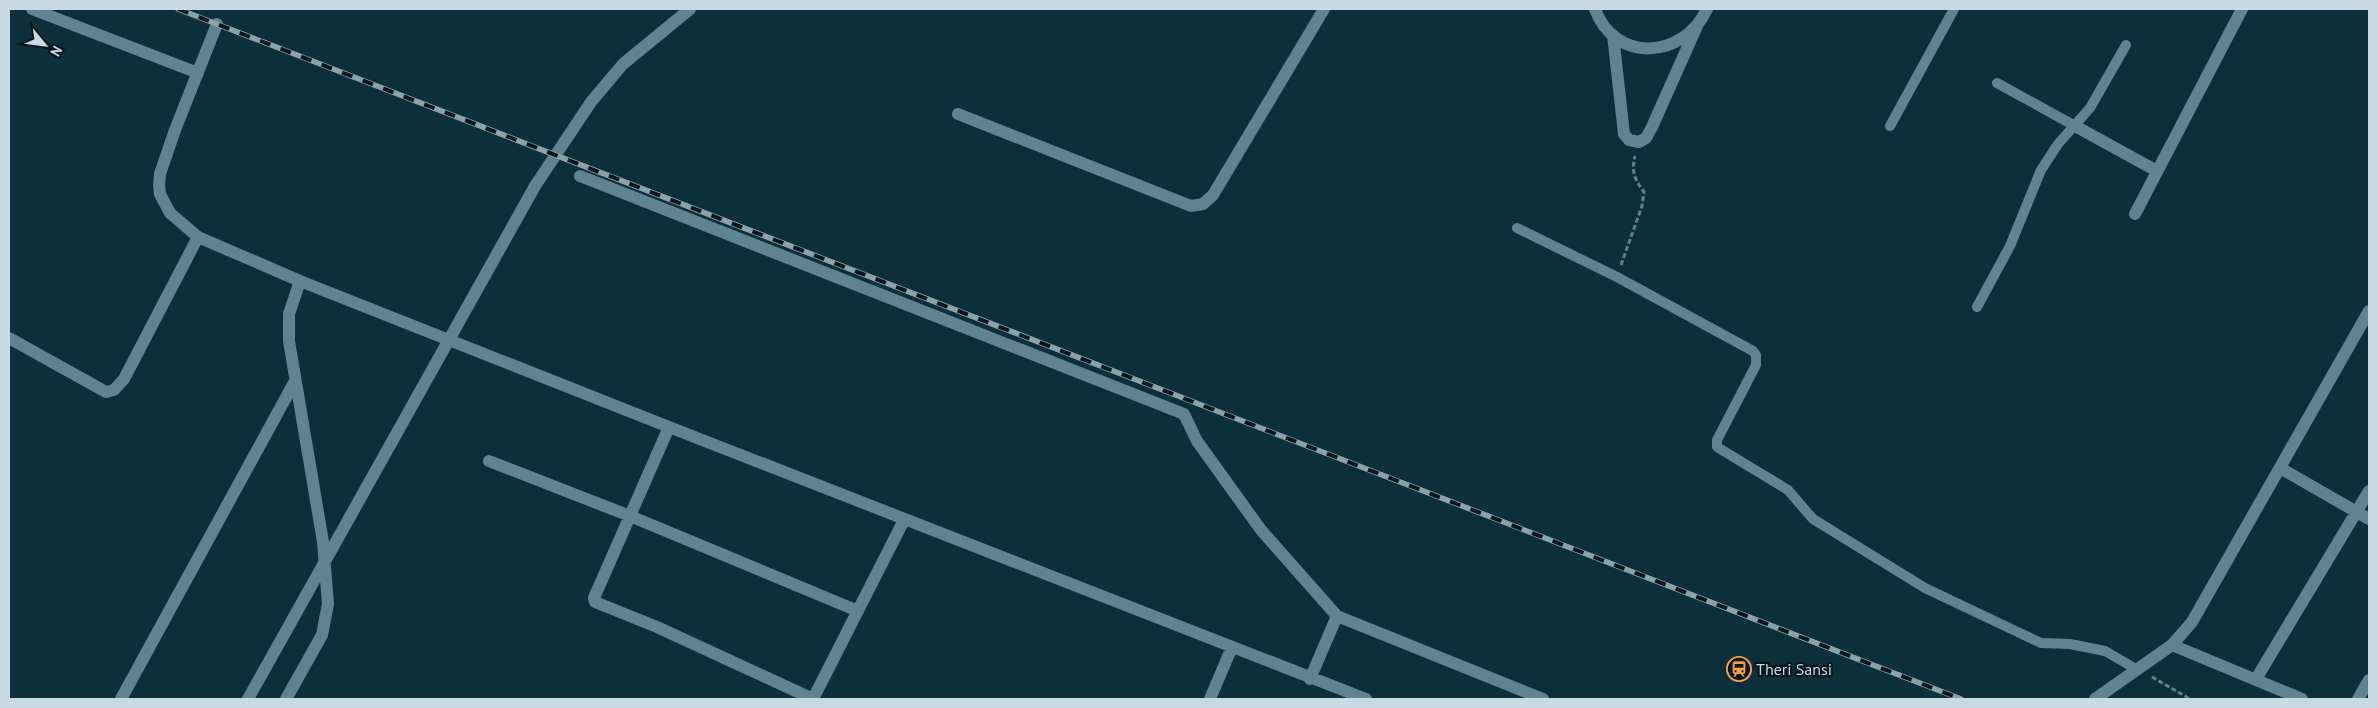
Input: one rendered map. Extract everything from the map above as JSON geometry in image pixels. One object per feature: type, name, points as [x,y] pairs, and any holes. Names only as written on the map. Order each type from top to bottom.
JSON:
[{"type":"street","points":[[32,9],[198,73]]},
{"type":"street","points":[[248,699],[535,186],[591,102],[623,64],[690,9]]},
{"type":"street","points":[[958,114],[1191,206],[1204,204],[1213,195],[1324,9]]},
{"type":"street","points":[[1587,9],[1613,35],[1631,45],[1657,48],[1681,40],[1697,26]]},
{"type":"street","points":[[1595,9],[1602,23]]},
{"type":"street","points":[[1613,35],[1624,134],[1629,140],[1639,142],[1646,138],[1652,127],[1697,26],[1707,9]]},
{"type":"street","points":[[2135,214],[2242,9]]},
{"type":"street","points":[[217,24],[165,158],[159,185],[160,194],[170,213],[198,237],[300,281],[904,520],[1232,646],[1310,679],[1366,699]]},
{"type":"street","points":[[2074,126],[2157,171]]},
{"type":"street","points":[[580,176],[1184,414],[1197,441],[1261,530],[1336,616],[1543,699]]},
{"type":"street","points":[[9,338],[106,392],[114,390],[124,380],[198,237]]},
{"type":"street","points":[[286,699],[322,635],[328,604],[323,542],[295,382],[288,325],[300,281]]},
{"type":"street","points":[[2095,699],[2136,668],[2172,645],[2192,622],[2369,311]]},
{"type":"street","points":[[121,699],[295,382]]},
{"type":"street","points":[[669,427],[594,598],[598,604],[658,627],[813,699],[904,520]]},
{"type":"street","points":[[489,461],[630,516],[858,610]]},
{"type":"street","points":[[2280,468],[2369,519]]},
{"type":"street","points":[[2256,679],[2369,491]]},
{"type":"street","points":[[1310,679],[1336,616]]},
{"type":"street","points":[[2172,645],[2302,699]]},
{"type":"street","points":[[1210,699],[1232,646]]},
{"type":"street","points":[[2358,699],[2369,680]]},
{"type":"lane","points":[[1890,126],[1954,9]]},
{"type":"lane","points":[[1978,307],[2010,246],[2041,170],[2058,144],[2090,108],[2126,45]]},
{"type":"lane","points":[[1997,83],[2074,126]]},
{"type":"lane","points":[[1517,228],[1617,277],[1753,351],[1756,355],[1756,366],[1717,440],[1717,447],[1788,490],[1813,519],[1925,588],[2041,643],[2070,644],[2105,651],[2136,668]]},
{"type":"path","points":[[1617,277],[1642,206],[1644,192],[1636,182],[1632,168],[1639,142]]},
{"type":"path","points":[[2136,668],[2190,699]]},
{"type":"railway","points":[[178,9],[1961,699]]},
{"type":"place","name":"Theri Sansi","points":[[1739,669]]}]
